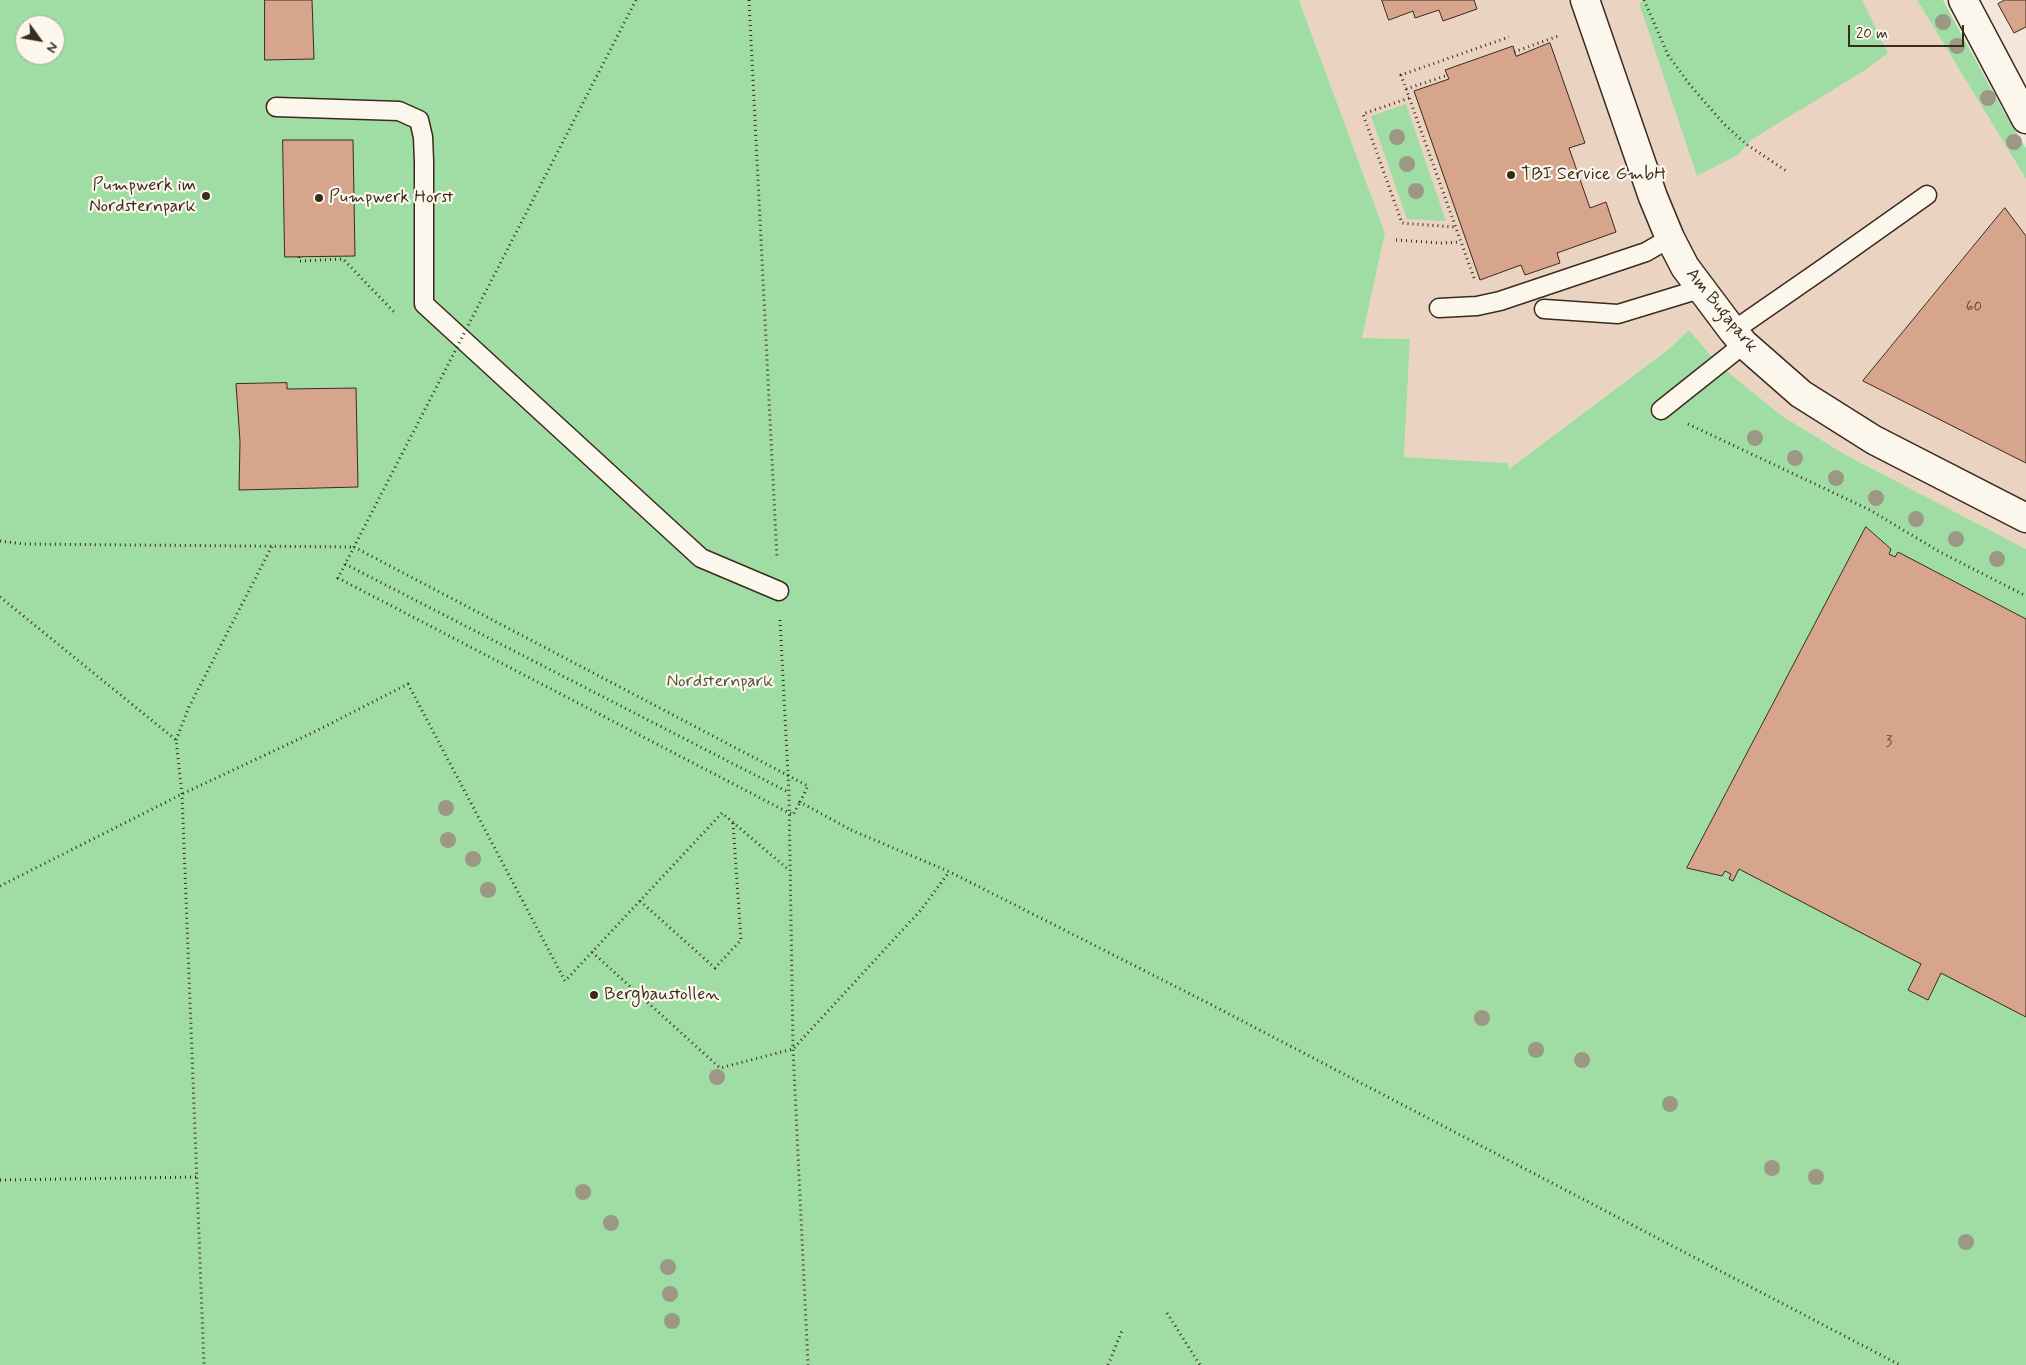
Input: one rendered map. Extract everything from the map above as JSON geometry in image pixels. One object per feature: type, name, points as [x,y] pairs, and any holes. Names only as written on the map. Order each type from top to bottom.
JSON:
[{"type":"street","name":"Am Bugapark","points":[[1585,0],[1653,197],[1670,238],[1685,267],[1700,289],[1738,337],[1801,394],[1874,440],[2026,518]]},
{"type":"street","points":[[1963,0],[2026,119]]},
{"type":"lane","points":[[276,107],[399,111],[418,120],[423,137],[424,161],[424,304],[701,558],[779,591]]},
{"type":"lane","points":[[1661,410],[1738,337],[1824,268],[1927,195]]},
{"type":"lane","points":[[1439,308],[1500,301],[1646,252],[1670,238]]},
{"type":"lane","points":[[1544,309],[1618,314],[1700,289]]},
{"type":"path","points":[[0,541],[24,544],[354,547],[808,786],[793,814],[338,578],[345,564],[354,547],[636,0]]},
{"type":"path","points":[[749,0],[789,793],[793,1049],[808,1365]]},
{"type":"path","points":[[1644,0],[1668,55],[1690,85],[1724,124],[1746,144],[1788,172]]},
{"type":"path","points":[[1485,304],[1454,227],[1401,76],[1509,37]]},
{"type":"path","points":[[1514,52],[1550,40]]},
{"type":"path","points":[[1406,89],[1448,75]]},
{"type":"path","points":[[1409,98],[1363,114],[1402,223],[1454,227]]},
{"type":"path","points":[[1396,240],[1441,243],[1460,242]]},
{"type":"path","points":[[298,257],[299,262],[343,259],[352,267]]},
{"type":"path","points":[[1661,410],[1870,510],[1940,552],[2026,596]]},
{"type":"path","points":[[204,1365],[182,794],[176,740],[192,701],[272,546]]},
{"type":"path","points":[[345,564],[789,793]]},
{"type":"path","points":[[0,597],[176,740]]},
{"type":"path","points":[[0,886],[182,794],[314,732],[408,684],[565,981],[722,813],[789,871]]},
{"type":"path","points":[[800,802],[851,830],[950,872],[1492,1150],[1900,1365]]},
{"type":"path","points":[[640,901],[715,968],[742,940],[733,822]]},
{"type":"path","points":[[592,952],[720,1068],[793,1049],[921,910],[950,872]]},
{"type":"path","points":[[0,1180],[197,1177]]},
{"type":"path","points":[[1167,1313],[1200,1365]]},
{"type":"path","points":[[1108,1365],[1123,1328]]},
{"type":"shaded area","points":[[1299,0],[1917,0],[2026,179],[2026,549],[1846,455],[1782,416],[1718,364],[1689,330],[1670,348],[1508,470],[1507,463],[1404,457],[1410,339],[1362,338],[1385,233]]},
{"type":"green space","name":"Nordsternpark","points":[[0,0],[1299,0],[1385,233],[1362,338],[1410,339],[1404,457],[1508,463],[1509,469],[1670,348],[1689,330],[1718,364],[1782,416],[1846,455],[2026,549],[2026,1365],[0,1365]]},
{"type":"green space","points":[[1646,0],[1862,0],[1888,53],[1862,72],[1751,140],[1738,155],[1697,176],[1639,3]]},
{"type":"green space","points":[[1917,0],[1943,0],[2005,114],[2026,148],[2026,179]]},
{"type":"green space","points":[[1406,104],[1446,221],[1407,219],[1371,116]]},
{"type":"building","points":[[265,0],[312,0],[314,59],[265,60]]},
{"type":"building","points":[[1382,0],[1474,0],[1477,9],[1443,21],[1439,10],[1415,18],[1413,11],[1389,20]]},
{"type":"building","points":[[2005,0],[2026,0],[2026,27],[2014,33],[1998,4]]},
{"type":"building","name":"TBI Service GmbH","points":[[1550,43],[1585,143],[1569,148],[1590,208],[1606,202],[1616,232],[1557,253],[1560,263],[1525,275],[1521,265],[1480,280],[1414,91],[1449,79],[1445,70],[1513,46],[1516,56]]},
{"type":"building","name":"Pumpwerk Horst","points":[[283,140],[353,140],[355,256],[285,257]]},
{"type":"building","points":[[2005,208],[2026,236],[2026,463],[1863,381]]},
{"type":"building","points":[[287,383],[287,389],[356,388],[358,487],[239,490],[240,441],[236,384]]},
{"type":"building","points":[[1866,527],[1891,549],[1889,554],[1895,557],[1898,552],[2026,619],[2026,1017],[1941,973],[1928,1000],[1908,990],[1921,964],[1739,869],[1733,881],[1729,879],[1731,874],[1725,871],[1722,876],[1687,868]]},
{"type":"place","name":"TBI Service GmbH","points":[[1511,175]]},
{"type":"place","name":"Pumpwerk im Nordsternpark","points":[[206,196]]},
{"type":"place","name":"Pumpwerk Horst","points":[[319,198]]},
{"type":"place","name":"Bergbaustollen","points":[[594,995]]}]
